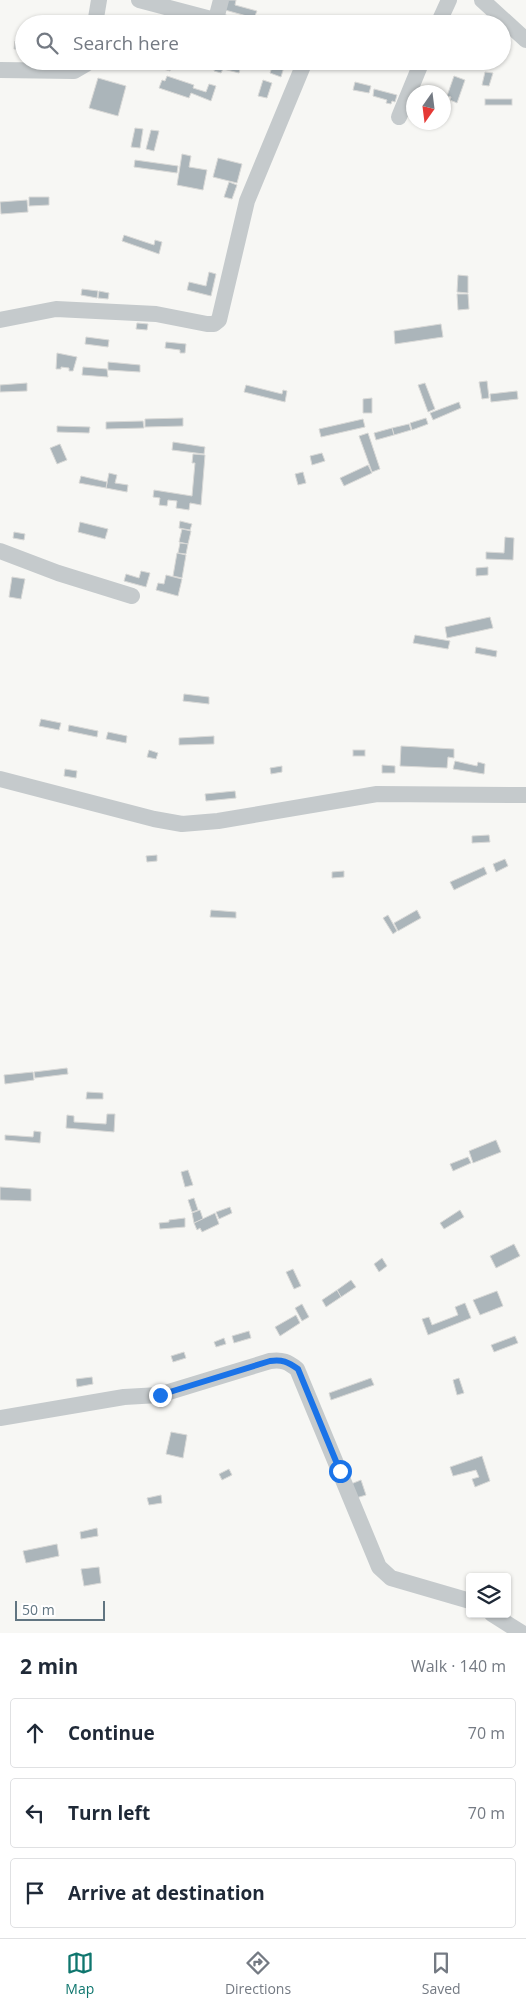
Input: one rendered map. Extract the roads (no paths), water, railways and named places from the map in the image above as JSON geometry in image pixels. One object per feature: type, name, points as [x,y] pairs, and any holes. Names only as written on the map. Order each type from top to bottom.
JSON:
[{"type":"street","points":[[96,15],[99,0]]},
{"type":"street","points":[[139,0],[199,15]]},
{"type":"street","points":[[221,0],[222,15]]},
{"type":"street","points":[[442,15],[448,0]]},
{"type":"street","points":[[482,0],[498,15]]},
{"type":"street","points":[[511,26],[526,40]]},
{"type":"street","points":[[0,70],[76,70]]},
{"type":"street","points":[[0,320],[56,309],[156,314],[214,324],[218,320],[247,201],[301,70]]},
{"type":"street","points":[[399,117],[418,70]]},
{"type":"street","points":[[0,551],[58,573],[132,596]]},
{"type":"street","points":[[0,779],[154,819],[182,824],[218,821],[377,794],[526,795]]},
{"type":"street","points":[[0,1418],[124,1397],[160,1395],[270,1361],[280,1360],[288,1362],[298,1369],[379,1567],[391,1578],[466,1600]]},
{"type":"street","points":[[498,1618],[522,1633]]}]
